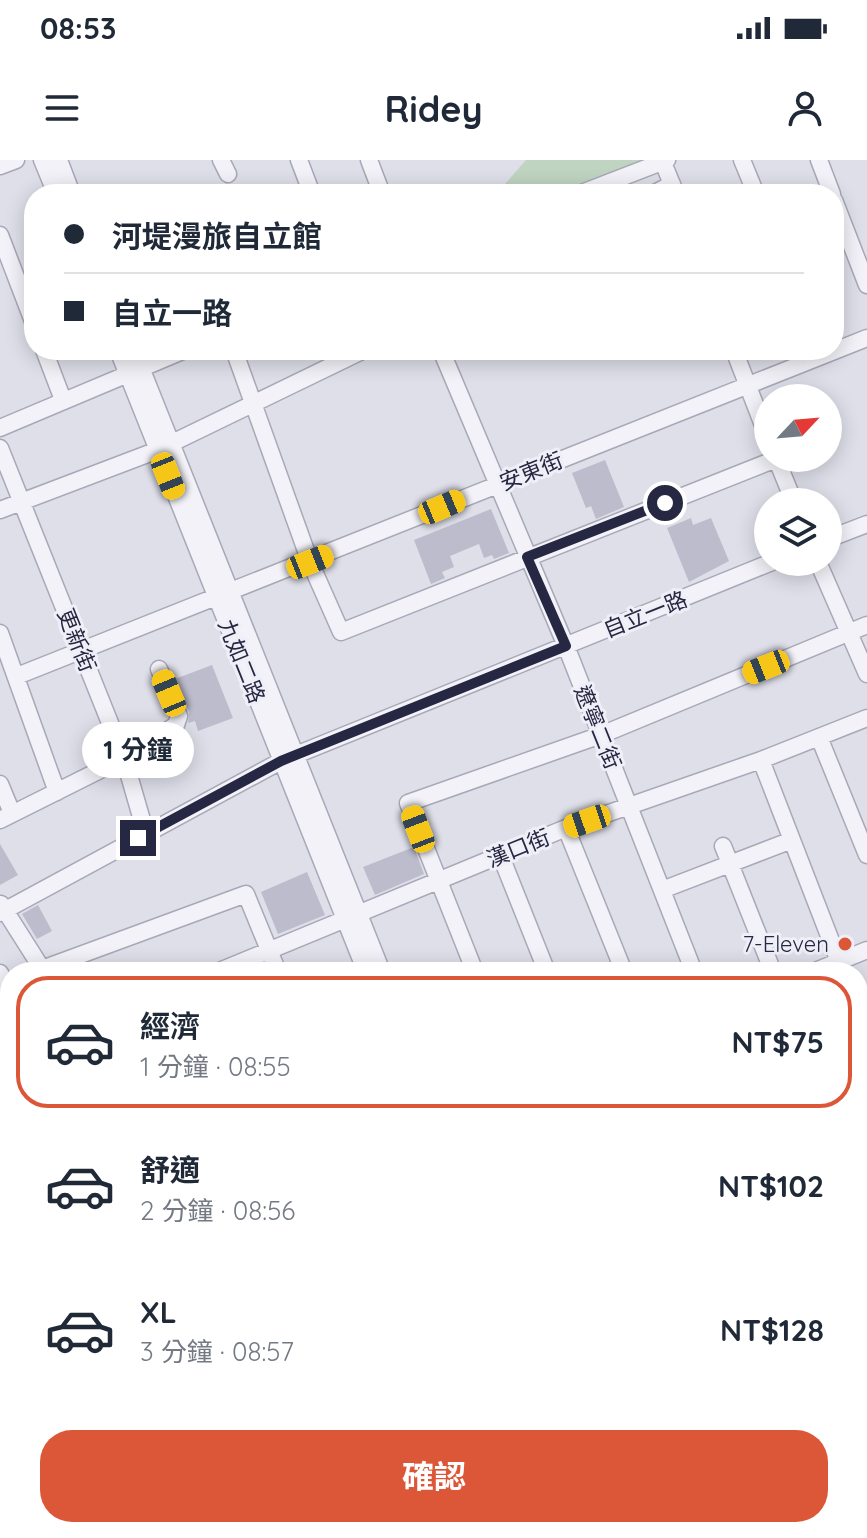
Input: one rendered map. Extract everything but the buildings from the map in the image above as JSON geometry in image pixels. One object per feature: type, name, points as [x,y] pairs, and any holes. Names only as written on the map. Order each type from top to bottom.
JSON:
[{"type":"street","points":[[0,166],[16,160]]},
{"type":"street","points":[[42,160],[52,184]]},
{"type":"street","points":[[59,160],[68,184]]},
{"type":"street","points":[[299,160],[308,184]]},
{"type":"street","points":[[369,160],[378,184]]},
{"type":"street","points":[[742,160],[752,184]]},
{"type":"street","points":[[819,160],[828,184]]},
{"type":"street","points":[[605,184],[664,161],[672,184]]},
{"type":"street","points":[[844,226],[867,285]]},
{"type":"street","points":[[0,235],[24,298]]},
{"type":"street","name":"安東街","points":[[844,345],[867,338]]},
{"type":"street","points":[[48,360],[63,400]]},
{"type":"street","name":"九如二路","points":[[126,360],[134,369],[352,915],[377,962]]},
{"type":"street","name":"九如二路","points":[[134,360],[134,369]]},
{"type":"street","points":[[0,428],[158,360]]},
{"type":"street","points":[[238,360],[310,562],[341,632],[754,467]]},
{"type":"street","points":[[0,510],[165,447],[253,401],[342,360]]},
{"type":"street","name":"遼寧二街","points":[[445,360],[495,485],[566,646],[690,962]]},
{"type":"street","points":[[738,360],[754,404]]},
{"type":"street","name":"安東街","points":[[17,676],[310,562],[803,360]]},
{"type":"street","name":"更新街","points":[[0,448],[124,758],[146,834]]},
{"type":"street","points":[[842,534],[867,524]]},
{"type":"street","name":"自立一路","points":[[2,908],[288,758],[754,569]]},
{"type":"street","points":[[824,576],[867,674]]},
{"type":"street","points":[[471,962],[408,803],[601,735],[867,625]]},
{"type":"street","points":[[0,633],[57,792]]},
{"type":"street","points":[[0,784],[6,817],[124,758],[176,725],[179,716],[159,669]]},
{"type":"street","name":"漢口街","points":[[241,962],[566,828],[761,760],[867,718]]},
{"type":"street","points":[[819,737],[867,855]]},
{"type":"street","points":[[761,760],[839,962]]},
{"type":"street","points":[[566,828],[620,962]]},
{"type":"street","points":[[662,890],[792,840]]},
{"type":"street","points":[[723,846],[769,962]]},
{"type":"street","points":[[500,854],[543,962]]},
{"type":"street","points":[[64,962],[246,894],[274,962]]},
{"type":"street","points":[[2,908],[38,962]]},
{"type":"street","name":"九如二路","points":[[352,915],[364,962]]},
{"type":"street","points":[[849,962],[867,950]]},
{"type":"green space","points":[[526,160],[648,160],[649,163],[593,184],[505,184]]},
{"type":"place","name":"7-Eleven","points":[[845,944]]},
{"type":"route","points":[[138,838],[260,770],[566,646],[527,557],[665,503]]}]
